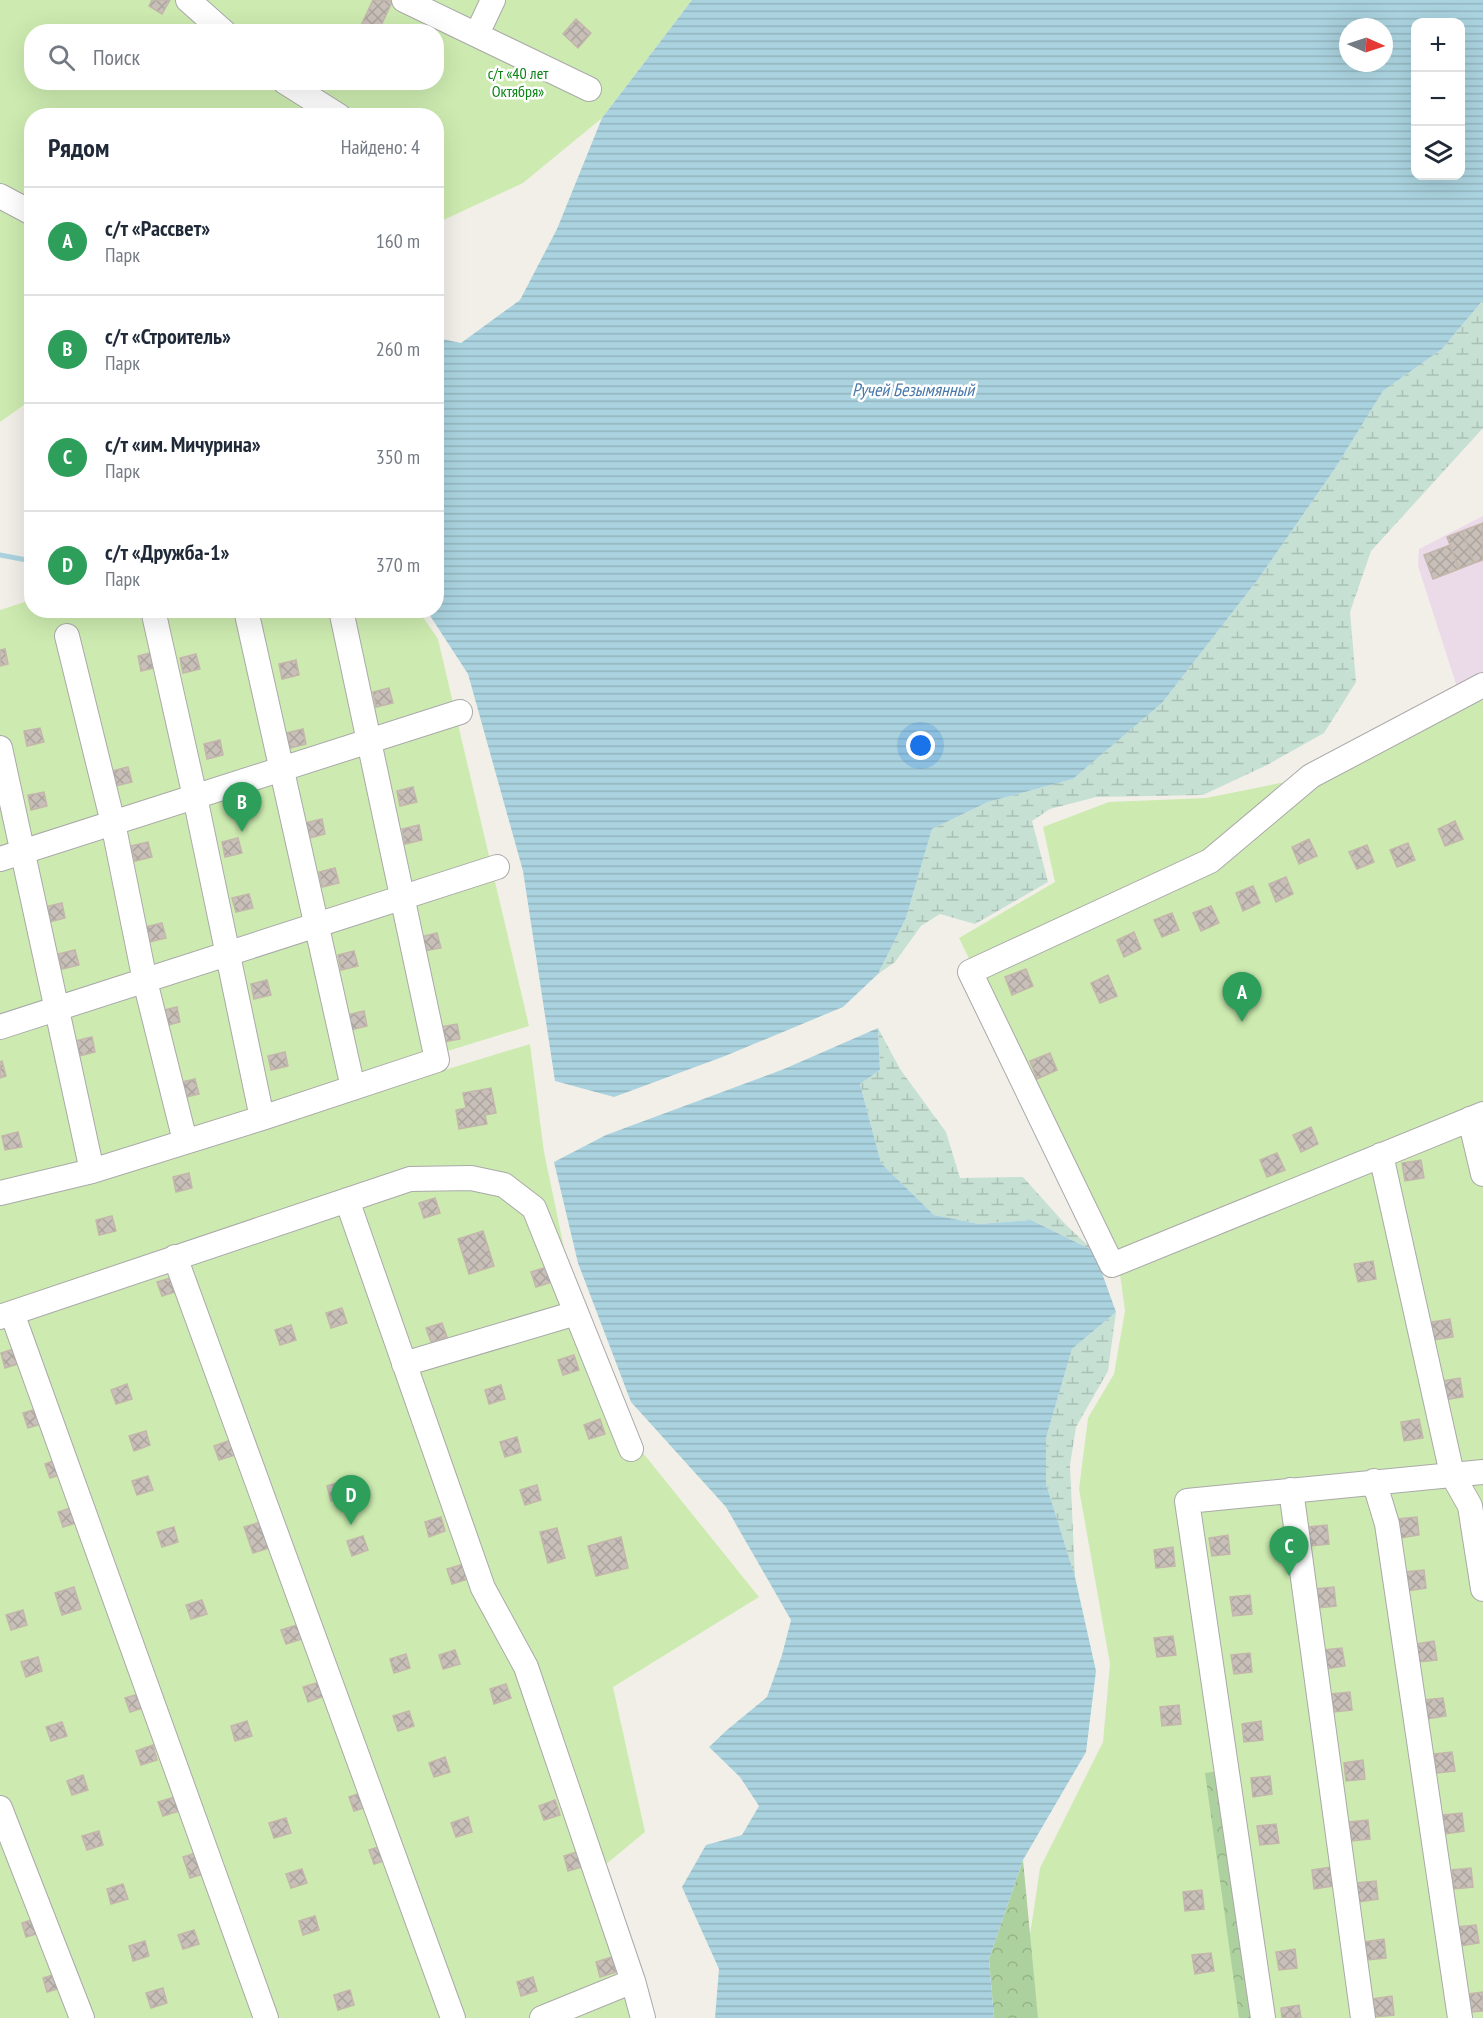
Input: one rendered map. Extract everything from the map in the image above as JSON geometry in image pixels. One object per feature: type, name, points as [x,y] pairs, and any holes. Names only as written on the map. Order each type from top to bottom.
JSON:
[{"type":"lane","points":[[188,0],[215,24]]},
{"type":"lane","points":[[404,0],[589,89]]},
{"type":"lane","points":[[477,34],[492,0]]},
{"type":"lane","points":[[298,90],[326,108]]},
{"type":"lane","points":[[0,196],[24,209]]},
{"type":"lane","points":[[155,618],[262,1118]]},
{"type":"lane","points":[[248,618],[353,1088]]},
{"type":"lane","points":[[0,1193],[92,1171],[437,1060],[342,618]]},
{"type":"lane","points":[[67,636],[184,1141]]},
{"type":"lane","points":[[1483,685],[1311,777],[1210,861],[970,972],[1112,1265],[1477,1117],[1483,1174]]},
{"type":"lane","points":[[0,859],[460,712]]},
{"type":"lane","points":[[0,748],[92,1171]]},
{"type":"lane","points":[[0,1027],[497,867]]},
{"type":"lane","points":[[1381,1155],[1452,1474],[1470,1506],[1483,1589]]},
{"type":"lane","points":[[266,2018],[6,1315],[410,1179],[471,1178],[504,1185],[534,1208],[632,1449]]},
{"type":"lane","points":[[347,1200],[483,1588],[526,1667],[633,1981],[643,2018]]},
{"type":"lane","points":[[175,1257],[453,2018]]},
{"type":"lane","points":[[404,1364],[576,1313]]},
{"type":"lane","points":[[1263,2018],[1187,1501],[1483,1472]]},
{"type":"lane","points":[[1374,1481],[1388,1524],[1460,2018]]},
{"type":"lane","points":[[1291,1491],[1363,2018]]},
{"type":"lane","points":[[0,1808],[82,2018]]},
{"type":"lane","points":[[542,2018],[633,1981]]},
{"type":"shaded area","points":[[1483,516],[1483,680],[1458,690],[1418,566],[1419,549]]},
{"type":"green space","name":"с/т «40 лет Октября»","points":[[0,0],[692,0],[602,118],[523,183],[444,220],[444,108],[24,108],[24,405],[0,422]]},
{"type":"green space","points":[[1483,300],[1483,428],[1371,551],[1350,612],[1356,682],[1324,733],[1267,765],[1203,795],[1096,797],[1050,809],[1032,821],[1048,882],[975,924],[940,914],[921,926],[895,962],[878,974],[906,918],[932,829],[988,802],[1073,779],[1162,703],[1259,578],[1334,470],[1383,391],[1442,349]]},
{"type":"green space","points":[[24,602],[24,618],[424,618],[438,639],[529,1026],[0,1189],[0,610]]},
{"type":"green space","points":[[1483,694],[1483,1105],[1115,1257],[959,938],[1055,882],[1043,827],[1109,802],[1206,798],[1325,774]]},
{"type":"green space","points":[[878,1028],[900,1069],[946,1132],[960,1178],[1023,1177],[1066,1225],[1094,1251],[1031,1220],[979,1224],[934,1215],[881,1163],[860,1084],[880,1070]]},
{"type":"green space","points":[[530,1044],[544,1152],[567,1262],[643,1453],[759,1597],[613,1687],[645,1832],[605,1865],[647,2018],[0,2018],[0,1206]]},
{"type":"green space","points":[[1483,1124],[1483,2018],[1013,2018],[1022,1988],[1040,1868],[1103,1742],[1110,1664],[1079,1489],[1088,1418],[1114,1374],[1125,1311],[1119,1267]]},
{"type":"green space","points":[[1116,1312],[1108,1371],[1076,1427],[1070,1465],[1075,1577],[1046,1484],[1046,1438],[1072,1349]]},
{"type":"green space","points":[[1219,1771],[1253,2018],[1239,2018],[1205,1773]]},
{"type":"green space","points":[[1023,1860],[1038,2018],[994,2018],[989,1959]]},
{"type":"water","name":"Ручей Безымянный","points":[[692,0],[1483,0],[1483,300],[1442,349],[1383,391],[1334,470],[1259,578],[1162,703],[1073,779],[988,802],[932,829],[906,918],[878,974],[843,1007],[725,1056],[614,1097],[555,1081],[523,871],[468,674],[432,618],[444,618],[444,339],[461,343],[520,300],[557,229],[602,118]]},
{"type":"water","points":[[878,1028],[880,1070],[860,1084],[881,1163],[934,1215],[979,1224],[1031,1220],[1094,1251],[1116,1312],[1072,1349],[1046,1438],[1046,1484],[1075,1577],[1096,1671],[1086,1752],[1023,1860],[989,1959],[994,2018],[715,2018],[719,1969],[682,1887],[706,1845],[742,1835],[759,1806],[740,1777],[709,1747],[767,1697],[782,1655],[791,1620],[726,1507],[631,1402],[578,1263],[554,1162],[606,1135],[784,1069]]},
{"type":"building","points":[[152,0],[170,0],[162,14],[149,6]]},
{"type":"building","points":[[373,0],[392,2],[382,24],[362,24]]},
{"type":"building","points":[[576,19],[591,33],[578,48],[563,34]]},
{"type":"building","points":[[1483,523],[1483,560],[1474,563],[1462,531]]},
{"type":"building","points":[[1462,531],[1474,563],[1459,569],[1447,537]]},
{"type":"building","points":[[1450,545],[1459,569],[1433,579],[1424,555]]},
{"type":"building","points":[[5,649],[8,664],[0,666],[0,650]]},
{"type":"building","points":[[154,652],[158,667],[141,671],[138,656]]},
{"type":"building","points":[[196,654],[200,669],[183,673],[180,658]]},
{"type":"building","points":[[296,660],[299,675],[282,679],[279,664]]},
{"type":"building","points":[[389,688],[393,703],[376,707],[373,692]]},
{"type":"building","points":[[40,728],[44,742],[27,746],[24,731]]},
{"type":"building","points":[[303,729],[306,744],[290,748],[286,733]]},
{"type":"building","points":[[220,740],[223,755],[207,759],[204,744]]},
{"type":"building","points":[[128,767],[132,782],[115,786],[112,771]]},
{"type":"building","points":[[413,787],[417,802],[400,806],[397,791]]},
{"type":"building","points":[[44,792],[47,806],[31,810],[28,795]]},
{"type":"building","points":[[322,819],[325,834],[309,838],[305,823]]},
{"type":"building","points":[[1455,821],[1463,839],[1445,846],[1438,829]]},
{"type":"building","points":[[419,825],[422,840],[405,844],[402,829]]},
{"type":"building","points":[[238,838],[242,853],[225,857],[222,842]]},
{"type":"building","points":[[1309,839],[1317,856],[1299,864],[1292,847]]},
{"type":"building","points":[[148,842],[152,857],[135,861],[131,846]]},
{"type":"building","points":[[1408,843],[1415,860],[1397,867],[1390,850]]},
{"type":"building","points":[[1367,845],[1374,862],[1357,869],[1349,852]]},
{"type":"building","points":[[335,868],[339,883],[322,887],[319,872]]},
{"type":"building","points":[[1286,877],[1293,894],[1276,902],[1269,884]]},
{"type":"building","points":[[1253,886],[1260,903],[1243,911],[1236,893]]},
{"type":"building","points":[[249,894],[253,908],[236,912],[232,898]]},
{"type":"building","points":[[62,903],[65,918],[49,922],[45,907]]},
{"type":"building","points":[[1211,906],[1219,923],[1201,931],[1193,913]]},
{"type":"building","points":[[1172,913],[1179,930],[1162,937],[1154,920]]},
{"type":"building","points":[[162,923],[166,938],[149,942],[145,927]]},
{"type":"building","points":[[1134,932],[1141,949],[1124,957],[1117,940]]},
{"type":"building","points":[[437,933],[441,948],[424,951],[421,937]]},
{"type":"building","points":[[75,950],[79,965],[62,969],[58,954]]},
{"type":"building","points":[[354,951],[358,966],[341,970],[338,955]]},
{"type":"building","points":[[1026,969],[1033,986],[1012,995],[1005,977]]},
{"type":"building","points":[[1108,975],[1117,996],[1100,1003],[1091,983]]},
{"type":"building","points":[[267,980],[271,995],[254,999],[251,984]]},
{"type":"building","points":[[177,1007],[180,1022],[164,1026],[160,1011]]},
{"type":"building","points":[[364,1011],[367,1026],[350,1030],[347,1015]]},
{"type":"building","points":[[457,1024],[460,1039],[444,1042],[440,1027]]},
{"type":"building","points":[[92,1037],[95,1052],[79,1056],[75,1041]]},
{"type":"building","points":[[285,1052],[288,1066],[271,1070],[268,1056]]},
{"type":"building","points":[[1050,1053],[1057,1070],[1037,1079],[1030,1061]]},
{"type":"building","points":[[2,1061],[6,1076],[0,1078],[0,1062]]},
{"type":"building","points":[[195,1079],[199,1094],[182,1098],[178,1083]]},
{"type":"building","points":[[491,1088],[496,1113],[485,1115],[487,1124],[459,1129],[456,1110],[466,1108],[463,1093]]},
{"type":"building","points":[[1311,1127],[1318,1144],[1301,1152],[1293,1135]]},
{"type":"building","points":[[18,1132],[22,1147],[5,1150],[2,1136]]},
{"type":"building","points":[[1277,1153],[1285,1170],[1267,1177],[1260,1160]]},
{"type":"building","points":[[1421,1160],[1424,1178],[1405,1181],[1402,1163]]},
{"type":"building","points":[[189,1173],[192,1188],[176,1192],[173,1177]]},
{"type":"building","points":[[435,1198],[440,1213],[424,1218],[419,1203]]},
{"type":"building","points":[[112,1216],[116,1231],[99,1235],[96,1220]]},
{"type":"building","points":[[483,1231],[494,1266],[469,1274],[458,1239]]},
{"type":"building","points":[[1373,1261],[1376,1279],[1358,1282],[1354,1264]]},
{"type":"building","points":[[547,1267],[552,1282],[536,1287],[531,1272]]},
{"type":"building","points":[[174,1277],[178,1291],[162,1296],[157,1282]]},
{"type":"building","points":[[342,1308],[347,1323],[331,1328],[326,1313]]},
{"type":"building","points":[[1450,1319],[1453,1337],[1434,1340],[1431,1322]]},
{"type":"building","points":[[442,1323],[447,1337],[431,1342],[426,1328]]},
{"type":"building","points":[[291,1325],[296,1340],[280,1345],[275,1330]]},
{"type":"building","points":[[17,1348],[21,1363],[5,1368],[1,1353]]},
{"type":"building","points":[[574,1355],[579,1370],[563,1375],[558,1360]]},
{"type":"building","points":[[1460,1378],[1463,1397],[1444,1400],[1441,1381]]},
{"type":"building","points":[[127,1384],[132,1399],[116,1404],[111,1390]]},
{"type":"building","points":[[501,1385],[505,1399],[489,1404],[485,1390]]},
{"type":"building","points":[[40,1408],[44,1423],[28,1428],[23,1413]]},
{"type":"building","points":[[600,1419],[605,1434],[589,1439],[584,1425]]},
{"type":"building","points":[[1419,1419],[1423,1438],[1404,1441],[1401,1422]]},
{"type":"building","points":[[146,1431],[150,1445],[134,1451],[129,1436]]},
{"type":"building","points":[[517,1437],[521,1452],[505,1457],[500,1442]]},
{"type":"building","points":[[231,1440],[235,1455],[219,1460],[214,1446]]},
{"type":"building","points":[[61,1458],[66,1473],[50,1478],[45,1464]]},
{"type":"building","points":[[148,1476],[153,1490],[137,1495],[132,1481]]},
{"type":"building","points":[[343,1481],[347,1496],[331,1501],[327,1486]]},
{"type":"building","points":[[537,1485],[541,1500],[525,1505],[520,1490]]},
{"type":"building","points":[[74,1507],[79,1522],[63,1527],[58,1512]]},
{"type":"building","points":[[441,1517],[445,1531],[429,1537],[425,1522]]},
{"type":"building","points":[[1417,1517],[1419,1535],[1401,1538],[1398,1519]]},
{"type":"building","points":[[261,1522],[269,1548],[253,1553],[244,1527]]},
{"type":"building","points":[[1327,1525],[1329,1544],[1310,1546],[1308,1527]]},
{"type":"building","points":[[174,1527],[178,1542],[162,1547],[157,1532]]},
{"type":"building","points":[[557,1528],[565,1558],[548,1563],[540,1532]]},
{"type":"building","points":[[1228,1535],[1230,1554],[1212,1556],[1209,1538]]},
{"type":"building","points":[[363,1536],[368,1550],[352,1556],[347,1541]]},
{"type":"building","points":[[621,1537],[628,1568],[596,1576],[588,1546]]},
{"type":"building","points":[[1173,1547],[1175,1566],[1156,1568],[1154,1550]]},
{"type":"building","points":[[464,1564],[468,1579],[452,1584],[447,1569]]},
{"type":"building","points":[[1424,1570],[1426,1588],[1407,1591],[1405,1572]]},
{"type":"building","points":[[74,1587],[81,1609],[62,1615],[55,1593]]},
{"type":"building","points":[[1334,1587],[1336,1606],[1317,1608],[1315,1589]]},
{"type":"building","points":[[1250,1595],[1252,1614],[1233,1616],[1230,1597]]},
{"type":"building","points":[[202,1600],[207,1614],[191,1619],[186,1605]]},
{"type":"building","points":[[23,1610],[27,1625],[11,1630],[6,1615]]},
{"type":"building","points":[[297,1625],[302,1639],[286,1644],[281,1630]]},
{"type":"building","points":[[1173,1636],[1176,1655],[1157,1657],[1154,1638]]},
{"type":"building","points":[[1434,1641],[1437,1660],[1418,1662],[1415,1644]]},
{"type":"building","points":[[1342,1648],[1345,1666],[1326,1669],[1324,1650]]},
{"type":"building","points":[[455,1650],[460,1664],[443,1669],[439,1655]]},
{"type":"building","points":[[1250,1653],[1252,1672],[1234,1674],[1231,1655]]},
{"type":"building","points":[[406,1654],[410,1668],[394,1673],[390,1659]]},
{"type":"building","points":[[38,1657],[42,1671],[26,1677],[21,1662]]},
{"type":"building","points":[[320,1682],[324,1696],[308,1702],[303,1687]]},
{"type":"building","points":[[506,1684],[511,1698],[494,1704],[490,1689]]},
{"type":"building","points":[[1350,1692],[1352,1710],[1333,1712],[1331,1694]]},
{"type":"building","points":[[142,1693],[146,1707],[130,1712],[125,1698]]},
{"type":"building","points":[[1443,1698],[1446,1716],[1427,1719],[1424,1700]]},
{"type":"building","points":[[1179,1705],[1181,1724],[1162,1726],[1160,1707]]},
{"type":"building","points":[[409,1711],[414,1726],[398,1731],[393,1716]]},
{"type":"building","points":[[247,1721],[252,1736],[235,1741],[231,1726]]},
{"type":"building","points":[[1261,1721],[1263,1740],[1244,1742],[1242,1724]]},
{"type":"building","points":[[62,1722],[67,1736],[51,1741],[46,1727]]},
{"type":"building","points":[[153,1745],[157,1760],[141,1765],[136,1751]]},
{"type":"building","points":[[1452,1752],[1455,1771],[1436,1773],[1434,1754]]},
{"type":"building","points":[[445,1757],[450,1772],[434,1777],[429,1763]]},
{"type":"building","points":[[1363,1760],[1365,1779],[1346,1781],[1344,1763]]},
{"type":"building","points":[[83,1775],[88,1790],[72,1795],[67,1781]]},
{"type":"building","points":[[1270,1776],[1272,1794],[1253,1797],[1251,1778]]},
{"type":"building","points":[[366,1791],[370,1806],[354,1811],[349,1797]]},
{"type":"building","points":[[175,1797],[179,1811],[163,1816],[158,1802]]},
{"type":"building","points":[[555,1800],[560,1815],[544,1820],[539,1806]]},
{"type":"building","points":[[1462,1813],[1464,1831],[1445,1834],[1443,1815]]},
{"type":"building","points":[[468,1817],[472,1832],[456,1837],[451,1823]]},
{"type":"building","points":[[286,1818],[291,1833],[274,1838],[269,1823]]},
{"type":"building","points":[[1368,1820],[1370,1839],[1351,1841],[1349,1822]]},
{"type":"building","points":[[1276,1824],[1279,1843],[1260,1845],[1257,1826]]},
{"type":"building","points":[[99,1831],[103,1845],[87,1850],[82,1836]]},
{"type":"building","points":[[385,1845],[390,1859],[374,1864],[369,1850]]},
{"type":"building","points":[[580,1851],[585,1866],[568,1871],[564,1856]]},
{"type":"building","points":[[199,1852],[206,1873],[190,1878],[183,1857]]},
{"type":"building","points":[[1331,1867],[1333,1886],[1314,1889],[1312,1870]]},
{"type":"building","points":[[1471,1868],[1473,1887],[1454,1889],[1452,1870]]},
{"type":"building","points":[[302,1869],[307,1883],[291,1888],[286,1874]]},
{"type":"building","points":[[1376,1881],[1378,1899],[1359,1902],[1357,1883]]},
{"type":"building","points":[[123,1884],[128,1899],[111,1904],[107,1889]]},
{"type":"building","points":[[1202,1890],[1204,1909],[1185,1911],[1183,1892]]},
{"type":"building","points":[[315,1916],[319,1930],[303,1935],[299,1921]]},
{"type":"building","points":[[38,1918],[43,1932],[26,1937],[22,1923]]},
{"type":"building","points":[[1476,1925],[1479,1943],[1460,1946],[1457,1927]]},
{"type":"building","points":[[194,1930],[199,1944],[183,1949],[178,1935]]},
{"type":"building","points":[[1384,1939],[1386,1958],[1367,1960],[1364,1942]]},
{"type":"building","points":[[145,1941],[149,1956],[133,1961],[129,1946]]},
{"type":"building","points":[[1295,1949],[1297,1968],[1279,1970],[1276,1952]]},
{"type":"building","points":[[1211,1953],[1214,1971],[1195,1974],[1192,1955]]},
{"type":"building","points":[[612,1957],[616,1972],[600,1977],[596,1962]]},
{"type":"building","points":[[59,1973],[64,1987],[47,1992],[43,1978]]},
{"type":"building","points":[[533,1977],[537,1991],[521,1996],[517,1982]]},
{"type":"building","points":[[163,1988],[167,2003],[151,2008],[146,1993]]},
{"type":"building","points":[[350,1990],[354,2005],[338,2010],[334,1995]]},
{"type":"building","points":[[1483,1992],[1483,2011],[1471,2012],[1469,1994]]},
{"type":"building","points":[[1392,1996],[1394,2015],[1375,2017],[1373,1999]]},
{"type":"building","points":[[1299,2005],[1301,2018],[1282,2018],[1281,2008]]},
{"type":"waterway","points":[[0,555],[24,560]]},
{"type":"place","name":"с/т «Строитель»","points":[[242,832]]},
{"type":"place","name":"с/т «Рассвет»","points":[[1242,1022]]},
{"type":"place","name":"с/т «Дружба-1»","points":[[351,1525]]},
{"type":"place","name":"с/т «им. Мичурина»","points":[[1289,1576]]}]
